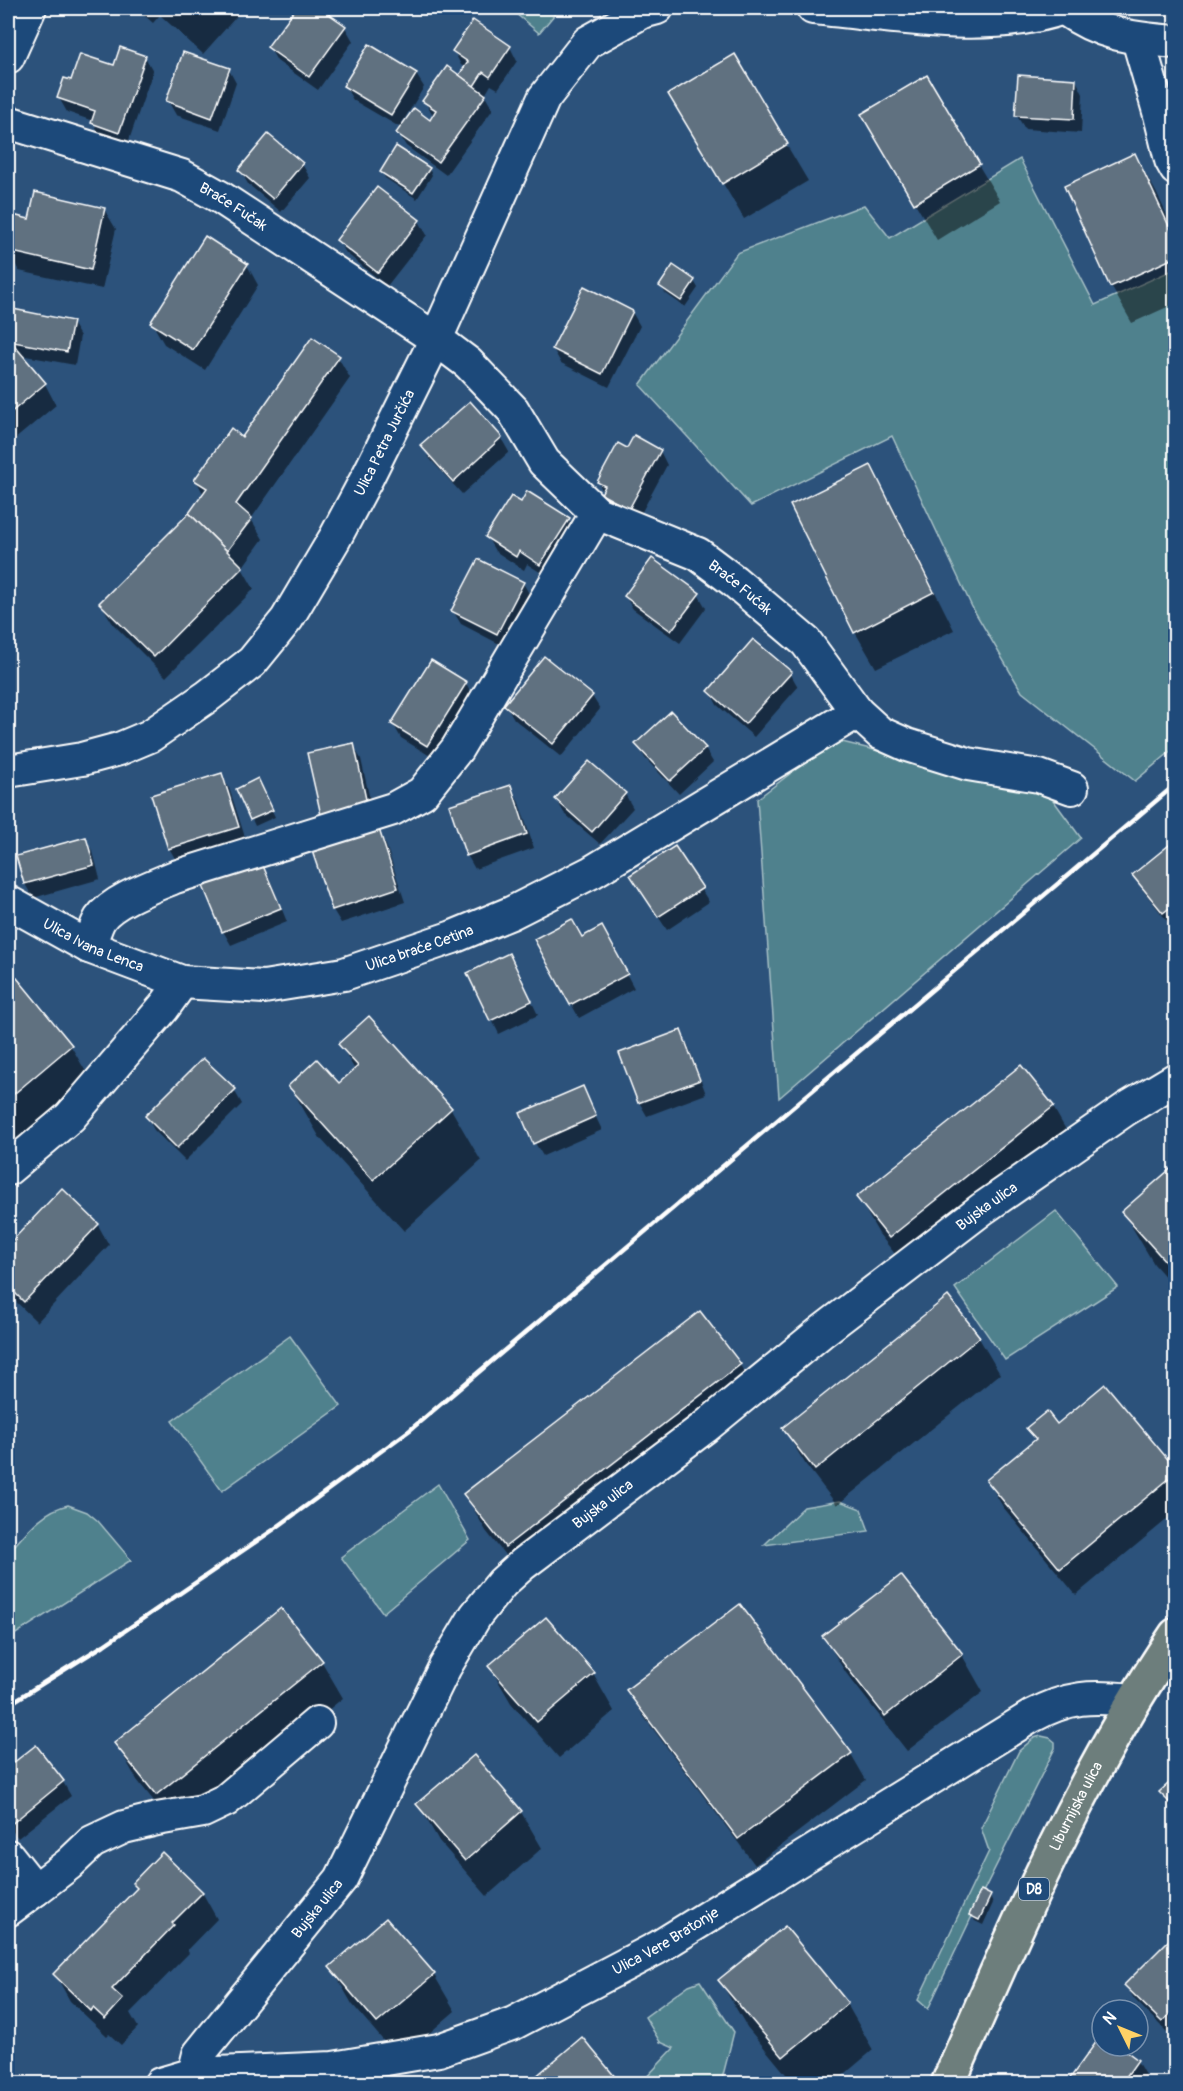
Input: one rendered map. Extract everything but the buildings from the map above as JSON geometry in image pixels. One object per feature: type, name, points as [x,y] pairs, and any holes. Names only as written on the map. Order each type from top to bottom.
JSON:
[{"type":"main road","name":"Liburnijska ulica","points":[[948,2084],[1014,1931],[1073,1808],[1132,1700],[1176,1635]]},
{"type":"street","points":[[8,57],[30,8]]},
{"type":"street","name":"Ulica Petra Jurčića","points":[[8,771],[82,759],[119,749],[150,736],[252,662],[287,619],[335,538],[368,476],[436,339],[544,98],[588,42],[642,12],[657,8]]},
{"type":"street","points":[[813,8],[955,21],[1007,20],[1041,15],[1063,8],[1081,21],[1106,32],[1138,39],[1176,42]]},
{"type":"street","points":[[1138,39],[1171,160],[1176,169]]},
{"type":"street","name":"Braće Fučak","points":[[8,122],[182,176],[220,197],[436,339]]},
{"type":"street","name":"Braće Fućak","points":[[436,339],[468,363],[513,410],[543,462],[597,513],[698,554],[806,642],[857,712],[880,733],[907,745],[968,764],[1039,776],[1072,788]]},
{"type":"street","points":[[89,946],[100,919],[116,905],[141,892],[175,877],[393,809],[422,793],[457,749],[597,513]]},
{"type":"street","name":"Ulica braće Cetina","points":[[182,982],[264,987],[304,981],[344,974],[453,937],[511,913],[592,872],[857,712]]},
{"type":"street","name":"Ulica Ivana Lenca","points":[[8,902],[89,946],[182,982]]},
{"type":"street","points":[[8,1168],[70,1117],[164,1007],[182,982]]},
{"type":"street","name":"Bujska ulica","points":[[194,2074],[199,2054],[341,1879],[446,1667],[476,1615],[502,1583],[523,1564],[705,1427],[820,1333],[982,1209],[1126,1109],[1176,1079]]},
{"type":"street","name":"Ulica Vere Bratonje","points":[[160,2084],[194,2074],[333,2068],[439,2050],[514,2023],[657,1948],[1056,1703],[1095,1697],[1132,1700]]},
{"type":"street","points":[[8,1910],[69,1864],[92,1842],[124,1827],[203,1810],[226,1800],[316,1723]]},
{"type":"street","points":[[8,1856],[35,1890]]},
{"type":"green space","points":[[509,8],[560,8],[539,33]]},
{"type":"green space","points":[[1020,159],[1095,305],[1175,269],[1175,748],[1135,781],[1022,692],[972,607],[892,436],[751,506],[640,385],[737,253],[864,205],[890,238]]},
{"type":"green space","points":[[834,740],[1048,793],[1081,838],[779,1098],[757,799]]},
{"type":"green space","points":[[1056,1211],[1118,1287],[1005,1360],[955,1288]]},
{"type":"green space","points":[[290,1336],[341,1406],[222,1491],[172,1421]]},
{"type":"green space","points":[[438,1484],[470,1540],[383,1613],[341,1557]]},
{"type":"green space","points":[[840,1501],[861,1509],[869,1531],[764,1545],[804,1507]]},
{"type":"green space","points":[[68,1505],[87,1512],[98,1521],[131,1560],[8,1639],[8,1553],[42,1518]]},
{"type":"green space","points":[[1041,1736],[1055,1742],[1055,1748],[983,1892],[981,1891],[969,1915],[972,1916],[928,2009],[918,2000],[989,1851],[981,1828],[1019,1751],[1034,1738]]},
{"type":"green space","points":[[700,1981],[734,2032],[721,2083],[641,2083],[674,2048],[660,2042],[645,2017],[689,1985]]},
{"type":"railway","points":[[8,1705],[104,1645],[273,1530],[410,1430],[1176,784]]}]
